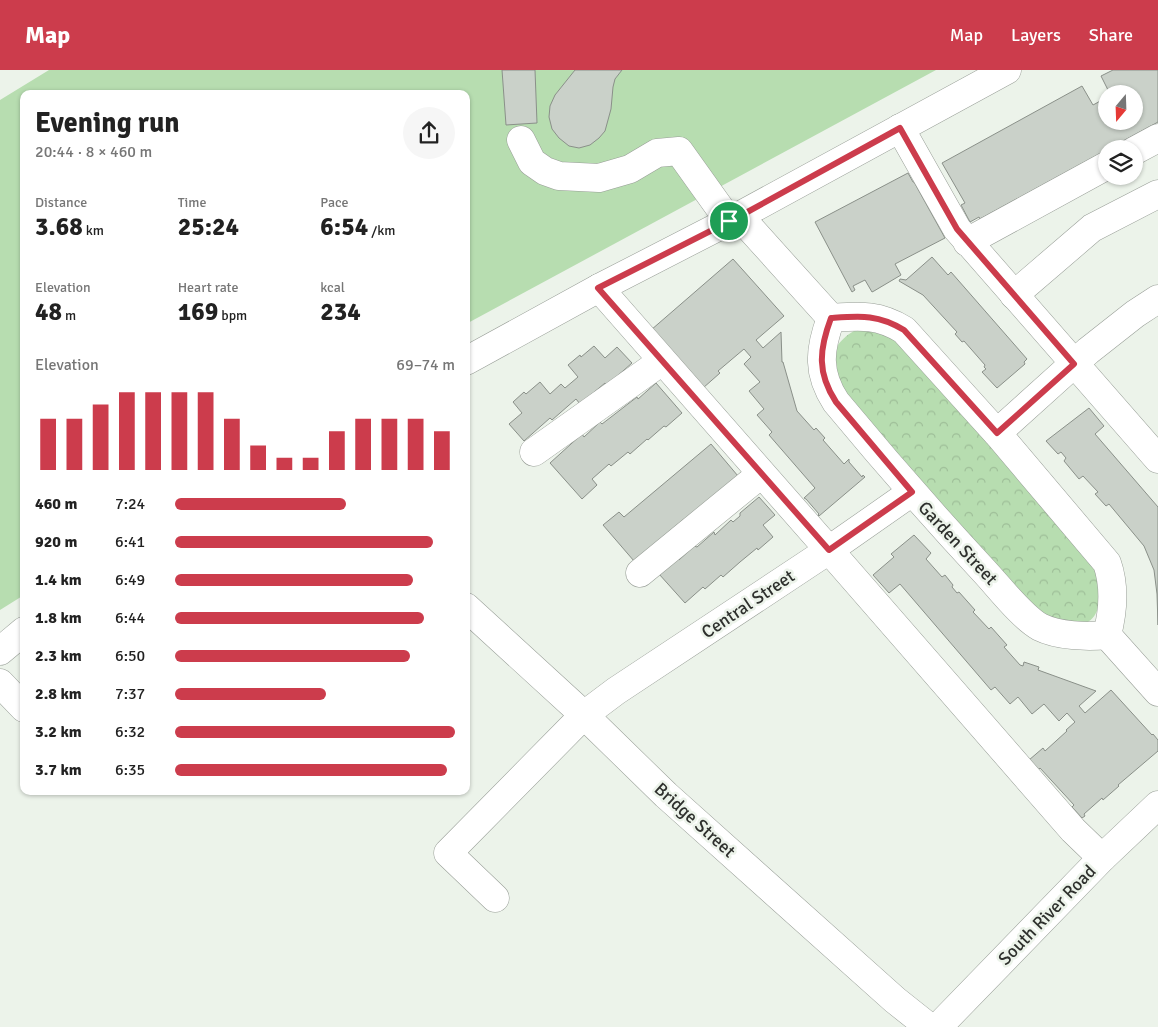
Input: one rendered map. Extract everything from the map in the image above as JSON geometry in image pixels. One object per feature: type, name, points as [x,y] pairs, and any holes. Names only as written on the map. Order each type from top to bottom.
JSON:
[{"type":"street","points":[[470,360],[598,288],[734,218],[1007,70]]},
{"type":"street","points":[[900,128],[957,229],[1158,459]]},
{"type":"street","points":[[1143,146],[1158,138]]},
{"type":"street","points":[[521,140],[532,162],[545,171],[559,176],[599,178],[630,170],[657,153],[679,151],[734,218],[831,318],[862,315],[876,317],[891,322],[904,330],[997,433],[1107,563],[1111,574],[1112,588],[1112,618],[1107,636],[1158,692]]},
{"type":"street","points":[[968,242],[1098,170]]},
{"type":"street","points":[[1014,295],[1092,228],[1158,194]]},
{"type":"street","points":[[598,288],[1073,830],[1102,858]]},
{"type":"street","points":[[997,433],[1074,364],[1135,314],[1158,299]]},
{"type":"street","name":"Garden Street","points":[[831,318],[823,340],[822,353],[823,376],[828,391],[912,492],[1015,604],[1038,626],[1048,631],[1088,637],[1107,636]]},
{"type":"street","points":[[534,452],[662,362]]},
{"type":"street","points":[[640,573],[761,474]]},
{"type":"street","name":"Central Street","points":[[495,898],[448,853],[584,715],[616,691],[829,550],[912,492]]},
{"type":"street","name":"Bridge Street","points":[[470,611],[584,715],[666,795],[895,1000],[929,1027]]},
{"type":"street","points":[[0,651],[20,634]]},
{"type":"street","points":[[0,683],[20,704]]},
{"type":"street","name":"South River Road","points":[[938,1027],[1102,858],[1158,805]]},
{"type":"green space","points":[[49,70],[936,70],[470,322],[470,90],[20,90],[20,598],[0,610],[0,100]]},
{"type":"green space","points":[[860,328],[890,330],[1100,564],[1100,600],[1098,609],[1088,622],[1080,624],[1045,623],[845,399],[834,368],[834,355],[842,340]]},
{"type":"building","points":[[502,70],[535,70],[537,123],[506,125]]},
{"type":"building","points":[[575,70],[622,70],[615,79],[611,109],[605,131],[590,145],[579,148],[569,146],[559,138],[552,129],[549,117],[550,106],[555,95]]},
{"type":"building","points":[[1113,70],[1158,70],[1158,122],[1125,140],[1098,140],[1098,155],[980,219],[979,217],[970,222],[961,205],[965,203],[942,163],[1082,86],[1093,105],[1098,102],[1098,130],[1143,130],[1143,85],[1106,85],[1101,76]]},
{"type":"building","points":[[908,173],[945,238],[895,264],[901,275],[874,291],[872,292],[865,280],[853,286],[855,290],[852,292],[815,222]]},
{"type":"building","points":[[932,257],[948,275],[951,272],[1027,359],[1024,362],[1025,364],[997,388],[982,372],[986,369],[985,365],[964,341],[962,342],[955,334],[957,332],[923,295],[899,281],[900,279],[906,280]]},
{"type":"building","points":[[733,259],[784,316],[756,340],[763,348],[781,332],[782,362],[797,411],[814,430],[816,428],[825,438],[823,440],[844,464],[849,459],[849,462],[862,477],[863,475],[865,477],[819,516],[804,498],[815,488],[769,435],[772,432],[757,415],[764,409],[749,391],[760,382],[744,364],[751,357],[744,349],[718,371],[720,373],[703,388],[651,330]]},
{"type":"building","points":[[594,346],[605,358],[617,347],[632,363],[607,385],[605,383],[580,404],[576,399],[552,420],[550,418],[524,441],[509,424],[522,413],[513,402],[540,382],[550,394],[561,384],[565,388],[578,377],[568,365]]},
{"type":"building","points":[[656,383],[682,413],[630,454],[628,452],[611,466],[609,464],[592,479],[597,485],[582,499],[550,463],[582,434],[584,437],[600,422],[602,424],[637,397],[638,399]]},
{"type":"building","points":[[1089,408],[1104,426],[1095,434],[1158,507],[1158,625],[1154,570],[1144,546],[1109,504],[1106,506],[1095,494],[1098,492],[1083,476],[1079,479],[1064,461],[1066,458],[1061,452],[1058,454],[1046,441]]},
{"type":"building","points":[[711,444],[738,476],[634,561],[603,525],[619,512],[624,517]]},
{"type":"building","points":[[759,497],[775,515],[763,525],[773,537],[723,577],[721,575],[705,589],[703,587],[685,603],[659,574],[677,558],[679,560],[694,546],[697,547],[714,532],[715,535],[731,520],[733,522],[740,516],[740,513]]},
{"type":"building","points":[[914,535],[931,553],[926,559],[942,577],[945,575],[957,593],[959,592],[975,610],[973,612],[989,629],[991,627],[1007,645],[1004,647],[1020,665],[1023,666],[1024,662],[1039,667],[1038,670],[1096,691],[1079,706],[1085,713],[1111,690],[1158,740],[1158,751],[1103,800],[1102,798],[1082,818],[1072,807],[1074,805],[1040,768],[1038,770],[1029,760],[1043,748],[1045,751],[1075,722],[1067,713],[1059,721],[1044,704],[1032,714],[1018,697],[1010,704],[995,687],[991,690],[900,584],[889,593],[873,575],[894,557],[891,554]]},
{"type":"route","points":[[900,128],[957,229],[1074,364],[997,433],[904,330],[891,322],[876,317],[862,315],[831,318],[823,340],[822,353],[823,376],[828,391],[912,492],[829,550],[598,288],[729,221],[900,128]]}]
